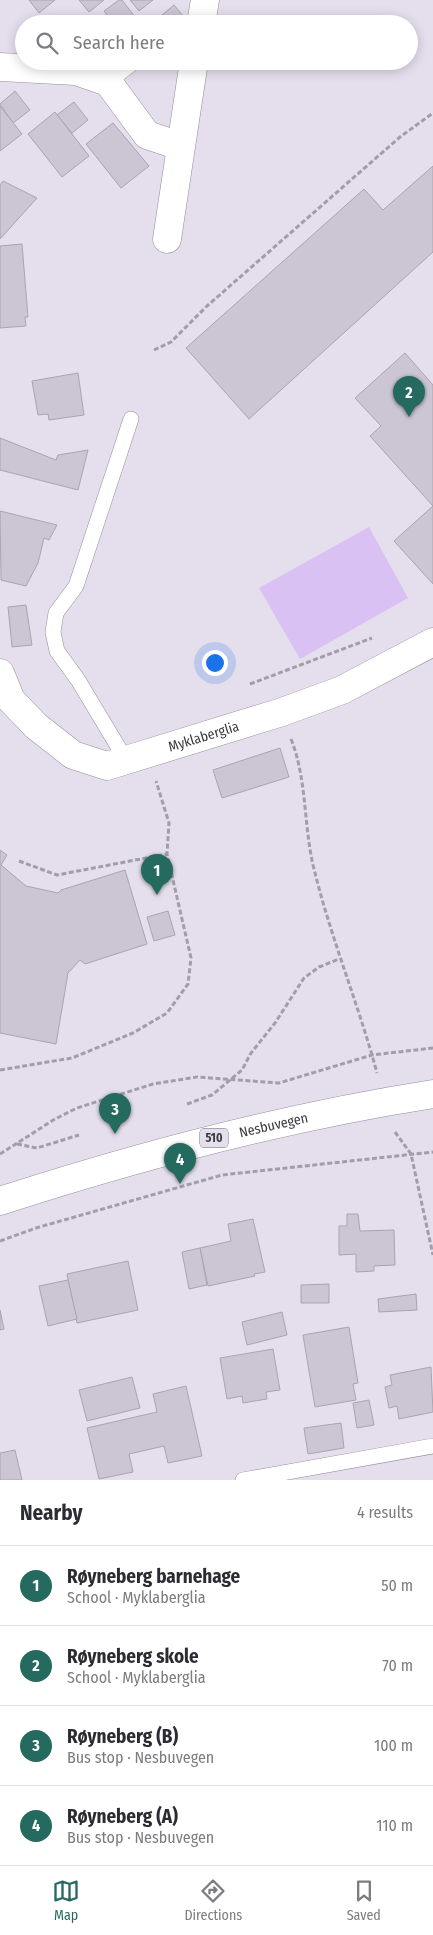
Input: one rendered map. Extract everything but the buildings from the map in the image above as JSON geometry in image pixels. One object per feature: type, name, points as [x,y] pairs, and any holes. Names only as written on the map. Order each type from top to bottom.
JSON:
[{"type":"street","points":[[202,15],[205,0]]},
{"type":"street","points":[[0,67],[15,68]]},
{"type":"street","points":[[57,70],[76,71],[108,82],[147,135],[180,146]]},
{"type":"street","points":[[167,239],[193,70]]},
{"type":"street","name":"Myklaberglia","points":[[0,673],[11,700],[36,726],[74,755],[107,766],[282,712],[342,690],[433,642]]},
{"type":"street","name":"Nesbuvegen","points":[[0,1201],[226,1134],[367,1104],[433,1094]]},
{"type":"lane","points":[[108,82],[123,70]]},
{"type":"lane","points":[[131,419],[86,560],[76,586],[56,613],[53,632],[57,652],[137,757]]},
{"type":"lane","points":[[243,1480],[433,1446]]},
{"type":"path","points":[[154,350],[171,342],[208,306],[400,137],[433,114]]},
{"type":"path","points":[[250,684],[378,636]]},
{"type":"path","points":[[289,734],[298,757],[314,871],[339,959],[372,1055],[378,1080]]},
{"type":"path","points":[[0,1070],[72,1058],[133,1033],[167,1013],[188,984],[191,958],[167,854],[169,823],[137,757]]},
{"type":"path","points":[[19,861],[57,876],[167,854]]},
{"type":"path","points":[[187,1104],[212,1095],[242,1070],[251,1053],[275,1023],[304,978],[318,966],[339,959]]},
{"type":"path","points":[[0,1154],[55,1119],[77,1108],[153,1084],[198,1077],[279,1083],[372,1055],[433,1048]]},
{"type":"path","points":[[395,1132],[411,1154],[433,1255]]},
{"type":"path","points":[[16,1144],[37,1148],[79,1135]]},
{"type":"path","points":[[0,1241],[36,1228],[222,1175],[433,1152]]},
{"type":"shaded area","points":[[369,527],[408,598],[300,659],[259,588]]},
{"type":"place","name":"Røyneberg skole","points":[[409,417]]},
{"type":"place","name":"Røyneberg barnehage","points":[[157,895]]},
{"type":"place","name":"Røyneberg (B)","points":[[115,1134]]},
{"type":"place","name":"Røyneberg (A)","points":[[180,1184]]}]
